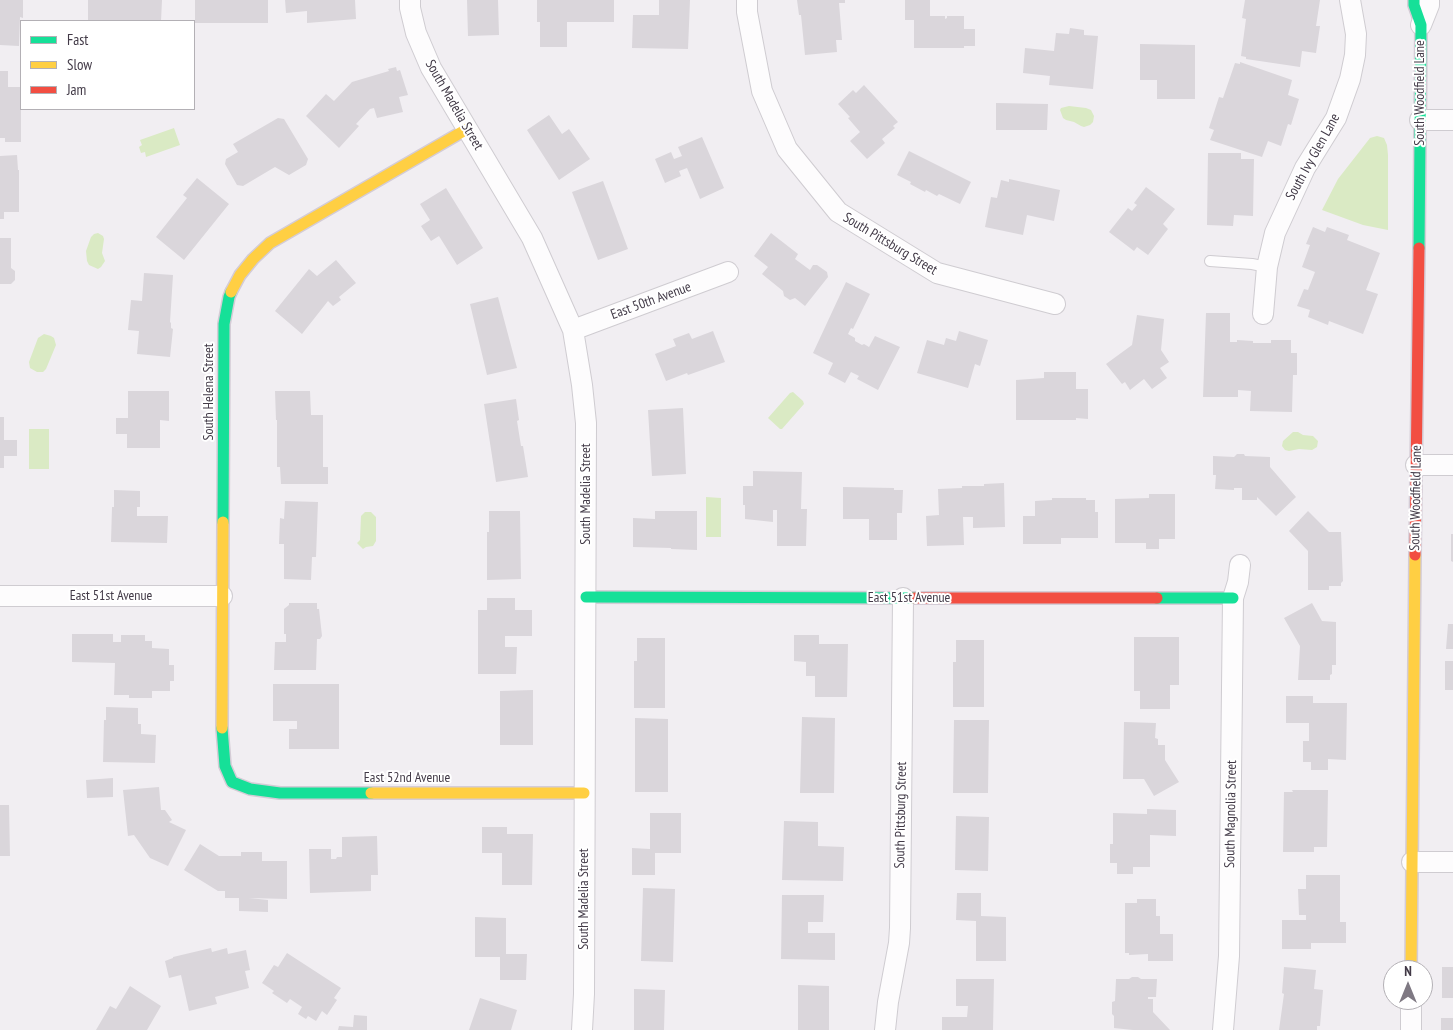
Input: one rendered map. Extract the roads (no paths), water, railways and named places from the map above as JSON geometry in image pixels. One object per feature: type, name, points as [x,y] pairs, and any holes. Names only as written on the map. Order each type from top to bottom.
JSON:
[{"type":"street","name":"South Madelia Street","points":[[410,0],[416,33],[430,68],[532,238],[573,330],[586,423],[584,985],[582,1030]]},
{"type":"street","name":"South Pittsburg Street","points":[[747,0],[747,12],[762,91],[787,149],[838,212],[936,273],[1054,304]]},
{"type":"street","name":"South Ivy Glen Lane","points":[[1263,314],[1267,267],[1275,233],[1305,168],[1336,118],[1350,79],[1355,55],[1356,34],[1350,0]]},
{"type":"street","name":"South Woodfield Lane","points":[[1411,960],[1421,25],[1414,0]]},
{"type":"street","name":"South Woodfield Lane","points":[[1421,25],[1429,0]]},
{"type":"street","points":[[1420,120],[1453,120]]},
{"type":"street","name":"South Helena Street","points":[[232,782],[225,766],[222,739],[224,324],[229,297],[240,275],[253,258],[270,243],[467,129]]},
{"type":"street","name":"East 50th Avenue","points":[[573,330],[728,272]]},
{"type":"street","points":[[1416,465],[1453,465]]},
{"type":"street","name":"South Magnolia Street","points":[[1222,1030],[1229,956],[1233,598],[1240,566]]},
{"type":"street","name":"East 51st Avenue","points":[[0,596],[222,596]]},
{"type":"street","name":"East 51st Avenue","points":[[586,597],[1233,598]]},
{"type":"street","name":"South Pittsburg Street","points":[[886,1030],[888,1002],[900,928],[903,598]]},
{"type":"street","name":"East 52nd Avenue","points":[[232,782],[250,789],[280,793],[584,793]]},
{"type":"street","points":[[1412,862],[1453,862]]},
{"type":"street","points":[[1411,1010],[1411,1030]]},
{"type":"lane","points":[[1210,261],[1267,267]]}]
